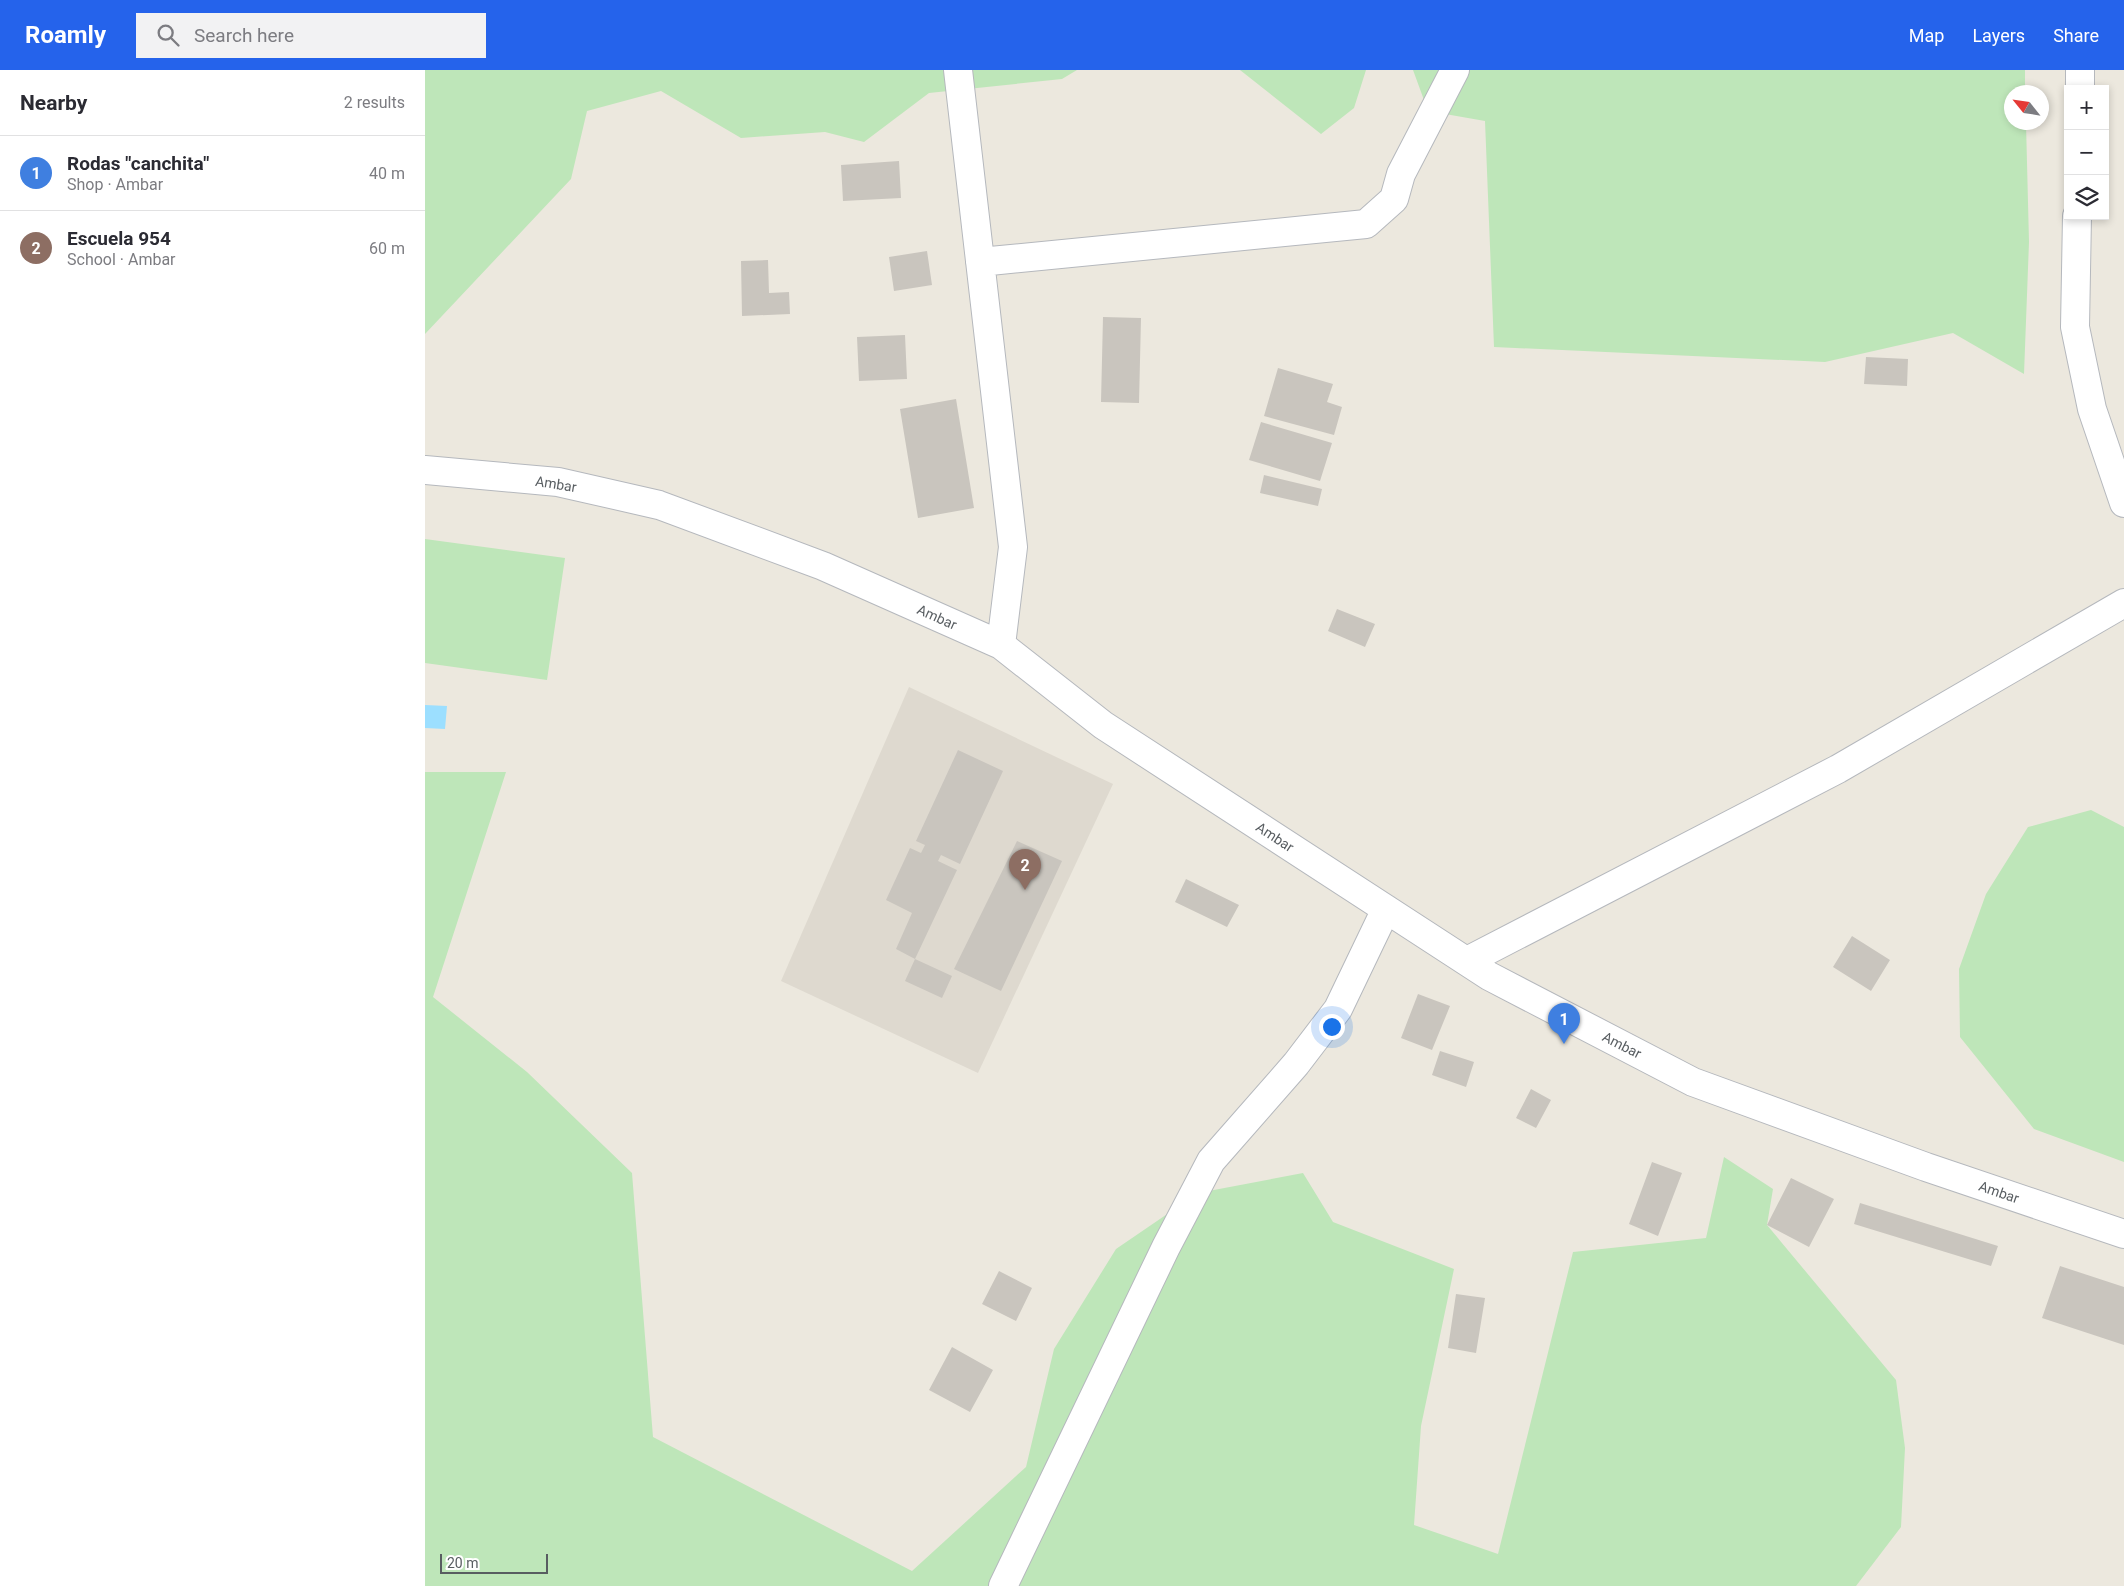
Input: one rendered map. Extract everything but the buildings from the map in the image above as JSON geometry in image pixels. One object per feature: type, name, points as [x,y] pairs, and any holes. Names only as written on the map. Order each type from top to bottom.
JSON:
[{"type":"street","points":[[958,70],[1013,547],[1001,645]]},
{"type":"street","points":[[980,262],[1366,224],[1394,199],[1401,174],[1455,70]]},
{"type":"street","points":[[2080,70],[2080,85]]},
{"type":"street","points":[[2077,220],[2075,327],[2092,409],[2124,503]]},
{"type":"street","name":"Ambar","points":[[425,470],[558,482],[659,505],[823,566],[1001,645],[1103,725],[1489,976],[1693,1082],[1926,1167],[2124,1234]]},
{"type":"street","points":[[1467,961],[1838,769],[2124,603]]},
{"type":"street","points":[[1003,1586],[1158,1265],[1211,1162],[1296,1064],[1338,1008],[1386,909]]},
{"type":"shaded area","points":[[909,687],[1113,784],[978,1073],[781,981]]},
{"type":"green space","points":[[425,70],[1077,70],[1062,79],[929,93],[864,142],[825,132],[741,138],[661,91],[587,111],[571,179],[425,334]]},
{"type":"green space","points":[[1240,70],[1366,70],[1354,108],[1321,134]]},
{"type":"green space","points":[[1413,70],[2025,70],[2025,85],[2004,85],[2004,130],[2026,130],[2029,242],[2024,374],[1953,333],[1825,362],[1494,347],[1485,121],[1428,111]]},
{"type":"green space","points":[[425,539],[565,558],[547,680],[425,663]]},
{"type":"green space","points":[[425,772],[506,772],[433,997],[527,1072],[632,1173],[653,1437],[912,1571],[1026,1467],[1054,1349],[1116,1249],[1198,1193],[1303,1173],[1333,1222],[1454,1269],[1421,1426],[1414,1525],[1498,1554],[1573,1252],[1706,1238],[1724,1157],[1773,1189],[1767,1225],[1896,1380],[1905,1448],[1901,1527],[1856,1586],[425,1586]]},
{"type":"green space","points":[[2091,810],[2124,827],[2124,1162],[2034,1129],[1960,1037],[1959,969],[1986,894],[2028,827]]},
{"type":"water","points":[[425,705],[447,706],[445,729],[425,728]]},
{"type":"place","name":"Escuela 954","points":[[1025,890]]},
{"type":"place","name":"Rodas \"canchita\"","points":[[1564,1044]]}]
